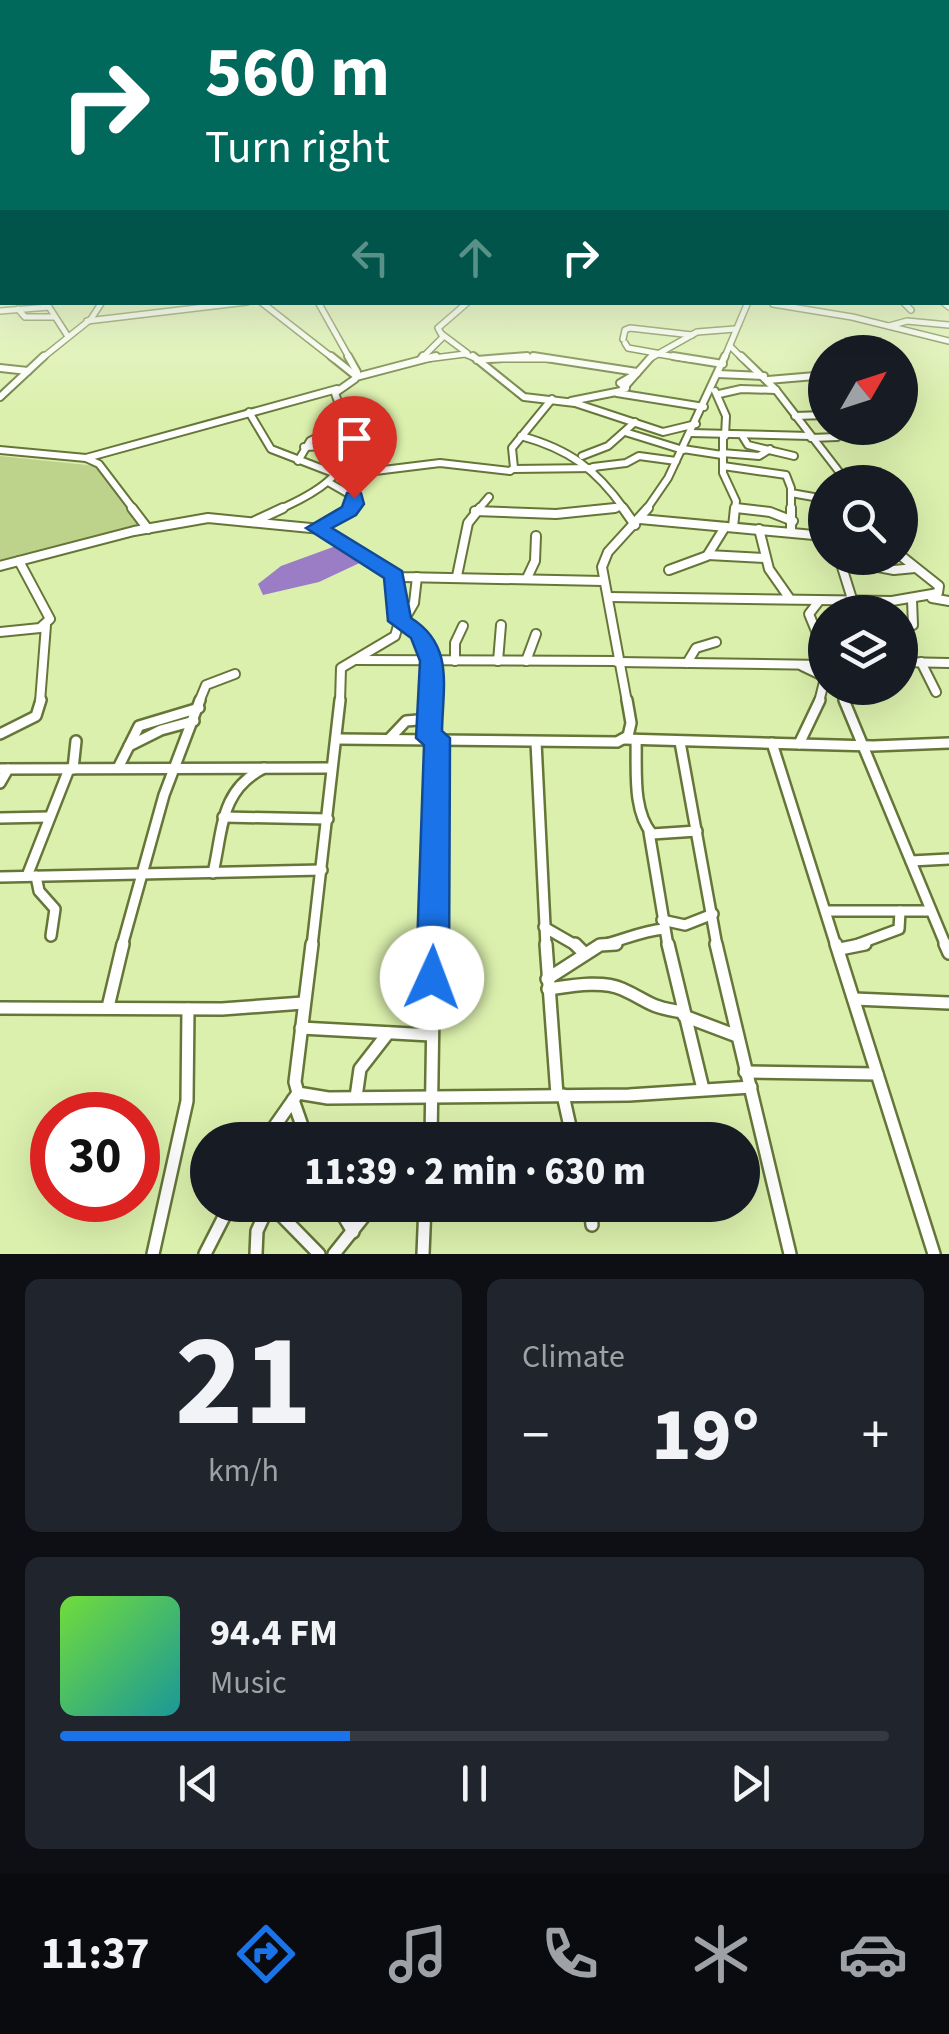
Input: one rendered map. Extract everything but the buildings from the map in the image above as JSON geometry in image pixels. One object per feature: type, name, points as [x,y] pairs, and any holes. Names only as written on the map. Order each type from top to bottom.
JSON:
[{"type":"street","points":[[0,311],[54,305]]},
{"type":"street","points":[[0,397],[4,389],[84,323],[99,305]]},
{"type":"street","points":[[199,308],[204,305]]},
{"type":"street","points":[[62,324],[223,305]]},
{"type":"street","points":[[265,305],[356,377]]},
{"type":"street","points":[[320,305],[356,377]]},
{"type":"street","points":[[465,305],[438,328],[443,336],[521,396],[637,410],[704,408]]},
{"type":"street","points":[[624,740],[631,730],[602,567],[608,552],[638,522],[683,449],[715,391],[718,374],[747,305]]},
{"type":"street","points":[[779,305],[844,315],[949,342]]},
{"type":"street","points":[[906,305],[911,310]]},
{"type":"street","points":[[18,308],[25,317],[54,318],[68,334]]},
{"type":"street","points":[[51,308],[54,318]]},
{"type":"street","points":[[844,315],[858,313]]},
{"type":"street","points":[[889,326],[907,321],[949,325]]},
{"type":"street","points":[[722,364],[628,348],[624,341],[626,328],[692,335],[735,329]]},
{"type":"street","points":[[567,402],[617,393],[656,353],[692,335]]},
{"type":"street","points":[[420,360],[443,336]]},
{"type":"street","points":[[730,346],[766,378],[808,433]]},
{"type":"street","points":[[255,520],[328,482],[336,473],[349,445],[346,422],[334,393],[356,377],[420,360],[532,356],[637,373]]},
{"type":"street","points":[[331,358],[349,358]]},
{"type":"street","points":[[0,368],[28,371]]},
{"type":"street","points":[[566,468],[581,456],[608,446],[625,432],[637,410],[639,390],[626,385],[618,371]]},
{"type":"street","points":[[718,374],[808,376]]},
{"type":"street","points":[[0,450],[86,458],[341,388]]},
{"type":"street","points":[[715,391],[776,390]]},
{"type":"street","points":[[708,555],[729,526],[736,508],[722,466],[727,420],[715,391]]},
{"type":"street","points":[[617,393],[663,432],[696,424]]},
{"type":"street","points":[[514,469],[512,448],[552,399]]},
{"type":"street","points":[[249,412],[271,450],[336,473],[376,474],[408,466],[452,463],[495,472],[594,468],[626,463],[639,456],[676,461]]},
{"type":"street","points":[[795,416],[808,416]]},
{"type":"street","points":[[298,461],[304,446],[346,422]]},
{"type":"street","points":[[625,432],[683,449],[744,440],[794,456]]},
{"type":"street","points":[[690,433],[759,456],[770,449]]},
{"type":"street","points":[[521,436],[581,456],[638,522],[808,534]]},
{"type":"street","points":[[723,444],[808,437]]},
{"type":"street","points":[[304,446],[349,445]]},
{"type":"street","points":[[817,445],[833,465]]},
{"type":"street","points":[[86,458],[105,469],[148,529]]},
{"type":"street","points":[[722,466],[784,473],[791,493],[791,532]]},
{"type":"street","points":[[316,528],[354,504],[354,498],[328,482]]},
{"type":"street","points":[[791,493],[808,496]]},
{"type":"street","points":[[457,576],[464,537],[475,511],[489,497]]},
{"type":"street","points":[[475,511],[556,514],[622,507]]},
{"type":"street","points":[[736,508],[770,512],[793,520]]},
{"type":"street","points":[[0,566],[208,518],[316,528],[332,534],[395,576],[604,582]]},
{"type":"street","points":[[760,529],[776,583],[808,610]]},
{"type":"street","points":[[527,578],[535,562],[536,536]]},
{"type":"street","points":[[669,570],[708,555],[766,558]]},
{"type":"street","points":[[0,734],[33,719],[40,708],[46,625],[50,619],[19,561]]},
{"type":"street","points":[[918,570],[949,598]]},
{"type":"street","points":[[395,576],[401,622],[421,635],[431,661],[431,1122]]},
{"type":"street","points":[[416,589],[439,576]]},
{"type":"street","points":[[302,1122],[296,1082],[328,818],[330,768],[338,739],[342,668],[395,636],[414,603],[418,577]]},
{"type":"street","points":[[927,598],[940,589]]},
{"type":"street","points":[[608,597],[808,599]]},
{"type":"street","points":[[918,599],[949,598]]},
{"type":"street","points":[[498,661],[500,624]]},
{"type":"street","points":[[0,632],[46,625]]},
{"type":"street","points":[[455,660],[455,643],[464,626]]},
{"type":"street","points":[[526,661],[536,634]]},
{"type":"street","points":[[687,663],[696,648],[716,642]]},
{"type":"street","points":[[352,660],[808,664]]},
{"type":"street","points":[[936,692],[921,662],[949,663]]},
{"type":"street","points":[[796,663],[808,669]]},
{"type":"street","points":[[108,1007],[164,794],[209,682],[235,674]]},
{"type":"street","points":[[799,744],[819,705]]},
{"type":"street","points":[[846,705],[949,953]]},
{"type":"street","points":[[118,768],[134,732],[147,721],[199,708]]},
{"type":"street","points":[[390,738],[406,721],[430,719]]},
{"type":"street","points":[[127,747],[161,730],[194,720]]},
{"type":"street","points":[[338,739],[864,746],[949,742]]},
{"type":"street","points":[[636,740],[638,809],[648,832],[663,925],[703,1089]]},
{"type":"street","points":[[51,936],[55,909],[32,876],[49,817],[71,769],[76,741]]},
{"type":"street","points":[[536,742],[548,984],[560,1096],[568,1122]]},
{"type":"street","points":[[680,742],[737,1036],[790,1254]]},
{"type":"street","points":[[772,743],[934,1254]]},
{"type":"street","points":[[213,873],[230,796],[242,780],[264,768]]},
{"type":"street","points":[[0,782],[4,769],[330,768]]},
{"type":"street","points":[[0,818],[49,817]]},
{"type":"street","points":[[223,818],[328,818]]},
{"type":"street","points":[[648,832],[697,831]]},
{"type":"street","points":[[912,861],[949,859]]},
{"type":"street","points":[[0,876],[322,870]]},
{"type":"street","points":[[828,911],[931,911]]},
{"type":"street","points":[[840,949],[867,944],[899,929],[900,911]]},
{"type":"street","points":[[548,984],[600,945],[622,943],[639,931],[685,925],[713,914]]},
{"type":"street","points":[[544,926],[571,940],[584,954]]},
{"type":"street","points":[[548,984],[619,987],[652,1008],[683,1014],[737,1036]]},
{"type":"street","points":[[854,999],[949,1003]]},
{"type":"street","points":[[0,1008],[188,1009],[303,1003]]},
{"type":"street","points":[[153,1254],[186,1100],[192,1040],[188,1009]]},
{"type":"street","points":[[301,1028],[431,1035]]},
{"type":"street","points":[[356,1097],[360,1069],[388,1033]]},
{"type":"street","points":[[745,1072],[877,1074]]},
{"type":"street","points":[[296,1096],[560,1096],[751,1087]]},
{"type":"street","points":[[278,1122],[296,1096]]},
{"type":"street","points":[[205,1254],[221,1222]]},
{"type":"street","points":[[256,1254],[262,1222]]},
{"type":"street","points":[[287,1222],[319,1254]]},
{"type":"street","points":[[348,1222],[354,1232]]},
{"type":"street","points":[[334,1254],[361,1222]]},
{"type":"street","points":[[423,1254],[424,1222]]},
{"type":"green space","points":[[0,456],[97,466],[145,530],[0,566]]},
{"type":"shaded area","points":[[344,543],[366,560],[319,582],[263,595],[258,584],[281,566]]},
{"type":"route","points":[[354,498],[349,511],[316,528],[332,534],[395,576],[400,621],[425,640],[432,661],[429,738],[437,738],[438,802],[432,978]]}]
